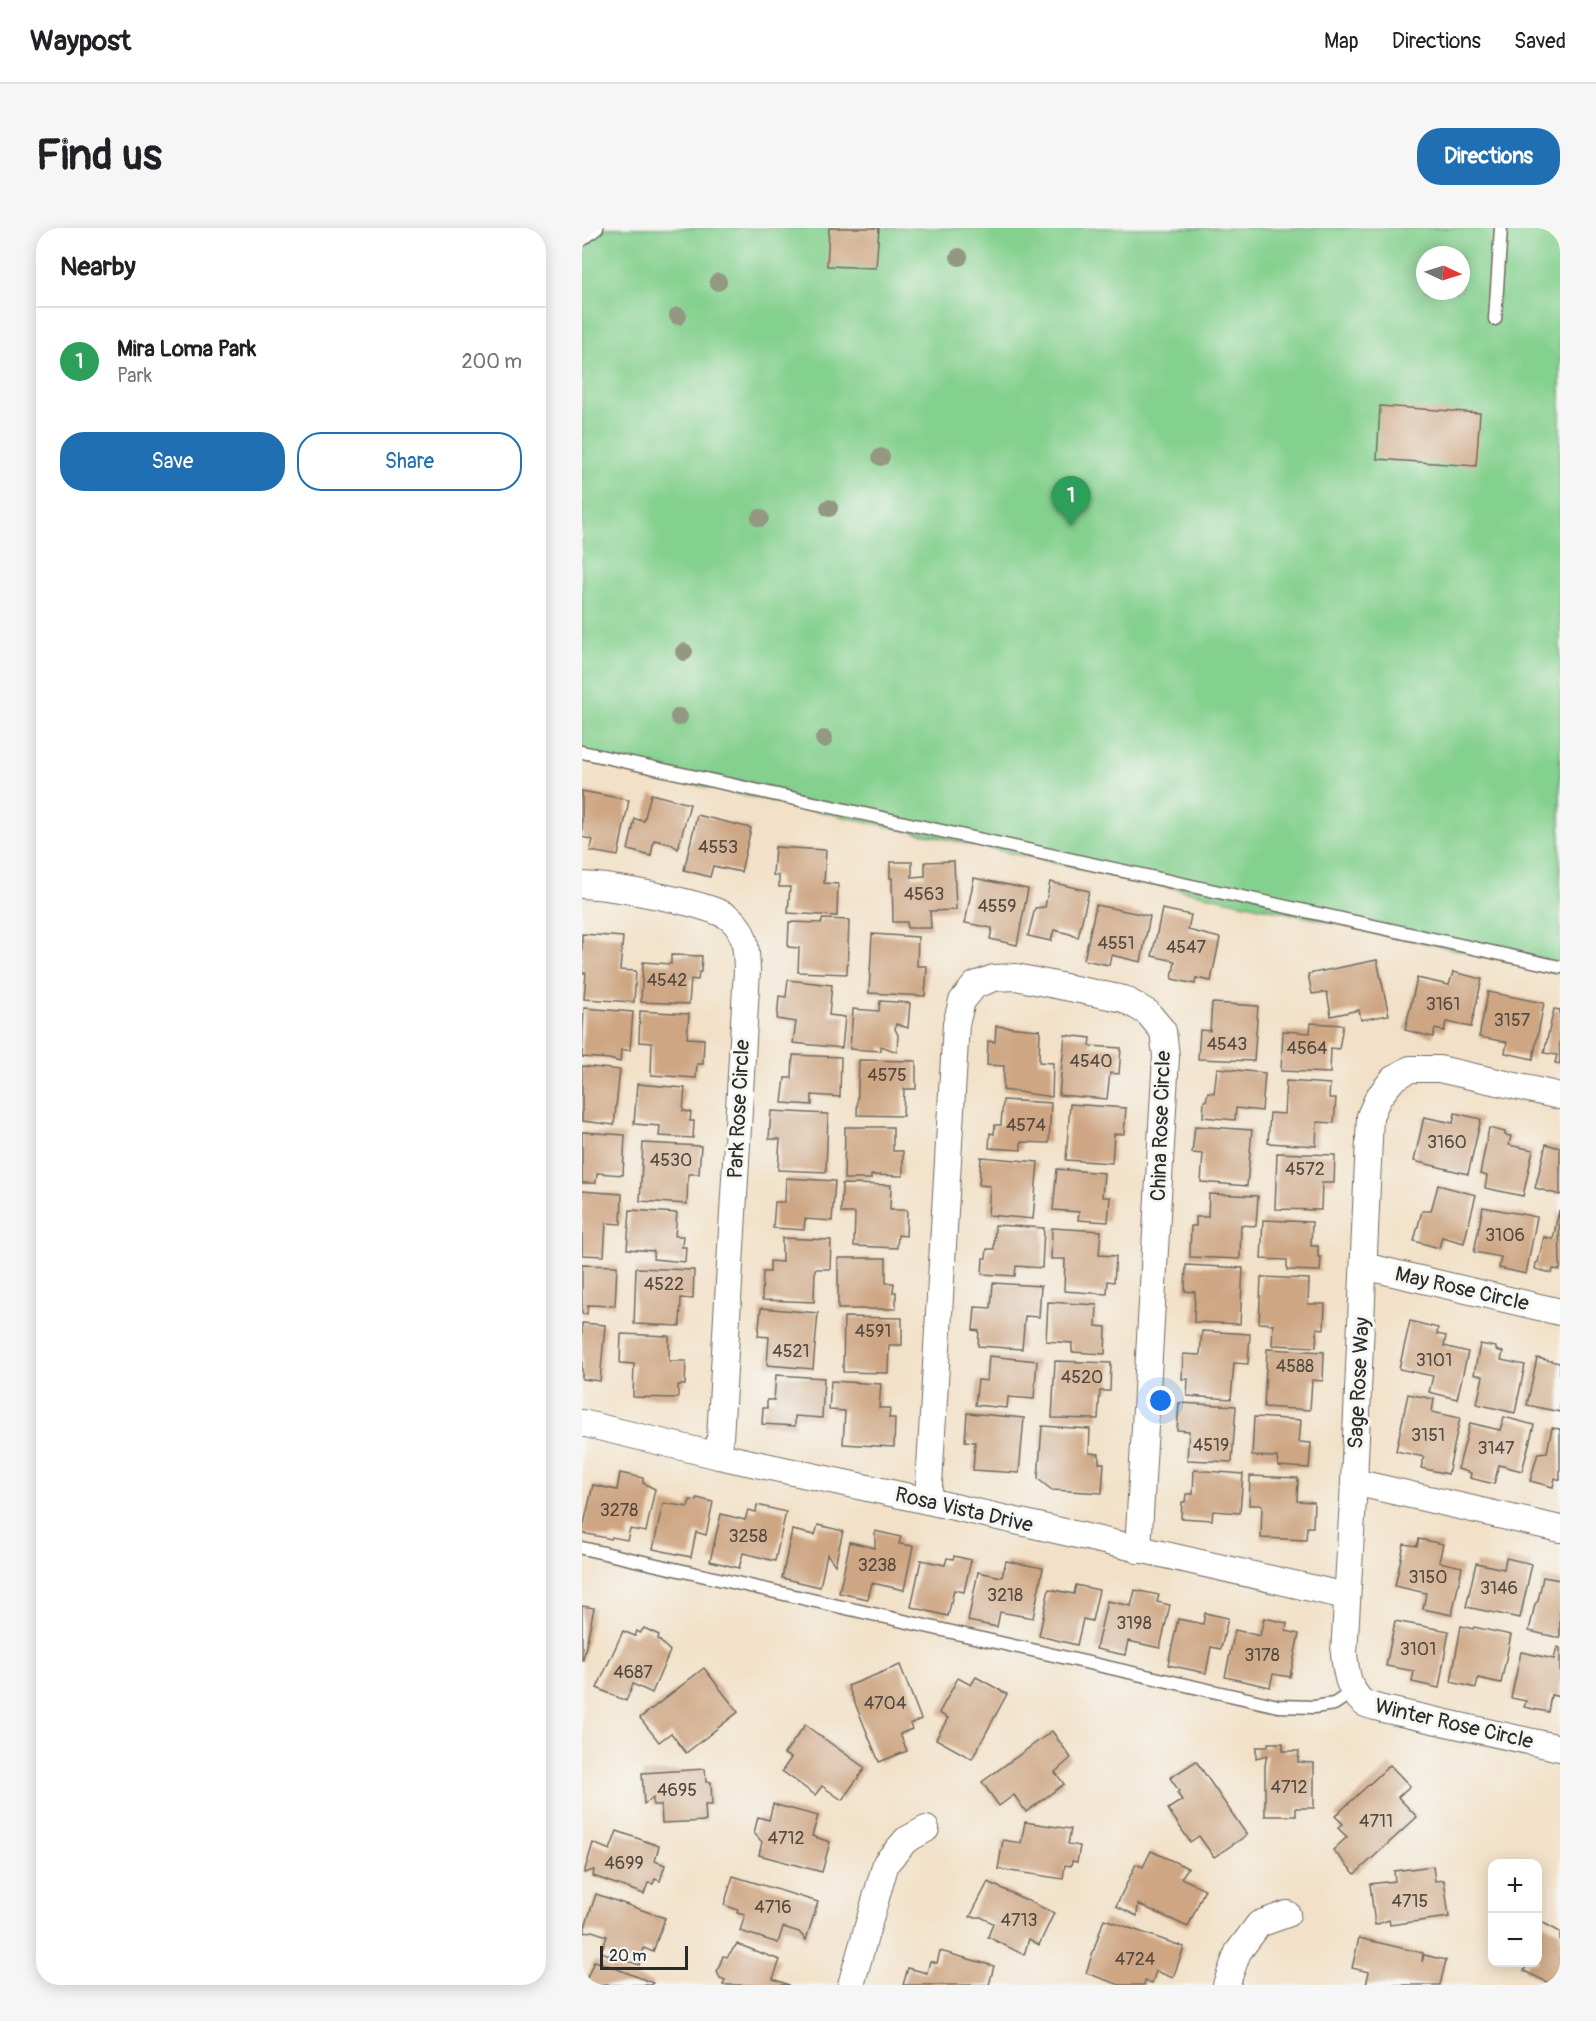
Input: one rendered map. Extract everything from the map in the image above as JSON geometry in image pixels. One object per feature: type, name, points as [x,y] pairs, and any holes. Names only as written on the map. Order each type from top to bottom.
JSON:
[{"type":"street","name":"Park Rose Circle","points":[[582,885],[601,886],[708,907],[731,919],[746,942],[747,970],[719,1456]]},
{"type":"street","name":"China Rose Circle","points":[[928,1501],[956,1024],[962,1001],[975,985],[994,978],[1016,978],[1124,999],[1148,1013],[1163,1031],[1166,1056],[1138,1550]]},
{"type":"street","name":"Sage Rose Way","points":[[1354,1691],[1346,1676],[1344,1654],[1370,1116],[1378,1098],[1393,1079],[1410,1070],[1438,1069],[1560,1096]]},
{"type":"street","name":"May Rose Circle","points":[[1364,1266],[1560,1312]]},
{"type":"street","name":"Rosa Vista Drive","points":[[582,1423],[719,1456],[1346,1596]]},
{"type":"street","points":[[1354,1482],[1560,1528]]},
{"type":"street","name":"Winter Rose Circle","points":[[1354,1691],[1365,1703],[1383,1709],[1560,1748]]},
{"type":"street","points":[[851,1985],[886,1863],[906,1840],[926,1829]]},
{"type":"street","points":[[1226,1985],[1238,1952],[1259,1924],[1287,1914]]},
{"type":"lane","points":[[582,240],[597,228]]},
{"type":"lane","points":[[1495,319],[1501,228]]},
{"type":"lane","points":[[582,752],[1560,967]]},
{"type":"lane","points":[[582,1548],[1278,1706],[1314,1707],[1335,1704],[1354,1691]]},
{"type":"green space","points":[[582,228],[1560,228],[1560,972],[582,760]]},
{"type":"building","points":[[829,228],[879,228],[876,268],[827,266]]},
{"type":"building","points":[[1380,406],[1480,413],[1476,466],[1377,459]]},
{"type":"building","points":[[582,791],[629,800],[618,856],[590,851],[593,840],[582,837]]},
{"type":"building","points":[[651,794],[690,804],[678,849],[671,844],[654,840],[651,856],[628,850],[635,819],[644,821]]},
{"type":"building","points":[[697,815],[751,828],[741,872],[713,866],[710,877],[684,870]]},
{"type":"building","points":[[775,847],[826,850],[824,883],[838,884],[837,916],[788,913],[790,887],[779,887],[779,876],[773,875]]},
{"type":"building","points":[[954,861],[956,910],[930,911],[931,928],[907,928],[907,922],[893,922],[890,862],[912,862],[912,877],[925,876],[925,862]]},
{"type":"building","points":[[974,878],[1028,889],[1017,945],[990,939],[992,928],[965,923]]},
{"type":"building","points":[[1050,882],[1089,891],[1078,938],[1054,930],[1051,941],[1028,936],[1035,908],[1045,907]]},
{"type":"building","points":[[1096,905],[1150,916],[1141,962],[1111,955],[1109,965],[1084,960]]},
{"type":"building","points":[[1162,909],[1191,915],[1188,930],[1220,938],[1211,981],[1196,978],[1195,984],[1172,979],[1175,961],[1152,956]]},
{"type":"building","points":[[822,919],[849,920],[847,974],[798,972],[799,948],[788,947],[789,922],[822,923]]},
{"type":"building","points":[[582,934],[623,937],[620,970],[636,971],[634,1002],[584,999],[586,973],[582,973]]},
{"type":"building","points":[[872,934],[918,937],[917,966],[927,966],[925,996],[869,993]]},
{"type":"building","points":[[671,955],[702,956],[698,980],[691,979],[689,1004],[641,1002],[643,962],[671,964]]},
{"type":"building","points":[[1377,960],[1389,1015],[1361,1020],[1359,1010],[1331,1016],[1327,992],[1312,994],[1308,974]]},
{"type":"building","points":[[1453,972],[1482,979],[1471,1027],[1446,1022],[1444,1031],[1435,1029],[1433,1037],[1405,1030],[1417,978],[1449,985]]},
{"type":"building","points":[[788,980],[832,985],[829,1015],[845,1017],[842,1048],[793,1043],[796,1022],[777,1019],[779,996],[786,997]]},
{"type":"building","points":[[1488,992],[1544,1003],[1533,1059],[1505,1053],[1507,1042],[1479,1037]]},
{"type":"building","points":[[880,1001],[910,1003],[908,1028],[896,1024],[897,1052],[881,1046],[881,1051],[850,1049],[853,1009],[879,1011]]},
{"type":"building","points":[[1212,1003],[1258,1006],[1254,1061],[1198,1059],[1200,1030],[1210,1031]]},
{"type":"building","points":[[584,1008],[633,1012],[630,1050],[621,1050],[620,1062],[582,1057]]},
{"type":"building","points":[[1554,1009],[1560,1010],[1560,1064],[1555,1063],[1557,1055],[1544,1053]]},
{"type":"building","points":[[640,1011],[689,1014],[687,1038],[704,1039],[703,1064],[697,1064],[696,1078],[651,1075],[652,1043],[639,1042]]},
{"type":"building","points":[[1311,1023],[1343,1025],[1339,1049],[1331,1048],[1330,1073],[1281,1071],[1283,1031],[1310,1033]]},
{"type":"building","points":[[996,1026],[1040,1030],[1039,1062],[1053,1063],[1052,1097],[1003,1090],[1004,1066],[987,1065],[988,1041],[995,1042]]},
{"type":"building","points":[[1065,1035],[1091,1038],[1090,1046],[1121,1048],[1119,1074],[1110,1073],[1107,1099],[1059,1095]]},
{"type":"building","points":[[793,1055],[841,1057],[840,1097],[812,1095],[812,1105],[782,1103],[785,1078],[792,1078]]},
{"type":"building","points":[[859,1060],[916,1061],[916,1089],[904,1089],[903,1116],[857,1115]]},
{"type":"building","points":[[582,1066],[620,1070],[614,1125],[582,1121]]},
{"type":"building","points":[[1217,1068],[1265,1073],[1262,1111],[1236,1108],[1235,1120],[1203,1117],[1204,1101],[1206,1101],[1208,1092],[1214,1093]]},
{"type":"building","points":[[1286,1081],[1330,1084],[1329,1098],[1336,1098],[1334,1123],[1317,1122],[1316,1146],[1268,1143],[1270,1113],[1284,1114]]},
{"type":"building","points":[[637,1084],[685,1088],[683,1111],[691,1112],[690,1121],[694,1121],[693,1138],[659,1136],[660,1126],[634,1124]]},
{"type":"building","points":[[1003,1100],[1051,1103],[1049,1143],[1021,1142],[1021,1150],[989,1148],[990,1133],[994,1134],[995,1125],[1001,1125]]},
{"type":"building","points":[[1070,1104],[1126,1108],[1124,1134],[1114,1134],[1112,1163],[1066,1160]]},
{"type":"building","points":[[771,1111],[828,1114],[826,1172],[778,1170],[780,1139],[769,1139]]},
{"type":"building","points":[[1455,1113],[1481,1119],[1468,1174],[1414,1161],[1424,1117],[1453,1123]]},
{"type":"building","points":[[1195,1126],[1252,1130],[1247,1186],[1201,1182],[1203,1154],[1192,1153]]},
{"type":"building","points":[[845,1127],[893,1127],[893,1151],[903,1151],[903,1176],[871,1175],[871,1179],[844,1179]]},
{"type":"building","points":[[1489,1128],[1511,1136],[1509,1145],[1533,1150],[1523,1196],[1485,1188],[1487,1176],[1480,1174]]},
{"type":"building","points":[[582,1132],[625,1135],[623,1175],[597,1173],[596,1183],[582,1183]]},
{"type":"building","points":[[643,1143],[701,1146],[699,1174],[688,1174],[687,1204],[640,1201]]},
{"type":"building","points":[[1546,1144],[1560,1148],[1560,1195],[1535,1188]]},
{"type":"building","points":[[1277,1153],[1335,1155],[1334,1183],[1322,1183],[1321,1210],[1275,1209]]},
{"type":"building","points":[[981,1157],[1038,1162],[1033,1219],[988,1215],[990,1186],[979,1185]]},
{"type":"building","points":[[1057,1169],[1104,1173],[1102,1197],[1110,1197],[1108,1222],[1078,1220],[1079,1212],[1053,1210]]},
{"type":"building","points":[[786,1178],[835,1181],[832,1221],[805,1219],[804,1230],[773,1228],[775,1202],[785,1202]]},
{"type":"building","points":[[842,1184],[891,1185],[890,1210],[907,1210],[906,1236],[898,1235],[897,1248],[854,1246],[855,1213],[841,1213]]},
{"type":"building","points":[[1438,1185],[1476,1195],[1464,1243],[1442,1237],[1439,1248],[1414,1241],[1422,1211],[1431,1211]]},
{"type":"building","points":[[582,1191],[622,1194],[621,1224],[606,1223],[604,1256],[582,1255]]},
{"type":"building","points":[[1209,1194],[1258,1196],[1256,1226],[1241,1225],[1240,1259],[1190,1257],[1191,1226],[1196,1226],[1196,1217],[1208,1217]]},
{"type":"building","points":[[1483,1207],[1537,1217],[1526,1274],[1499,1268],[1501,1257],[1474,1252]]},
{"type":"building","points":[[630,1210],[677,1213],[675,1236],[683,1236],[682,1247],[686,1247],[685,1262],[653,1259],[654,1251],[627,1249]]},
{"type":"building","points":[[1559,1210],[1560,1270],[1553,1269],[1552,1273],[1535,1269],[1544,1237],[1553,1239]]},
{"type":"building","points":[[1263,1220],[1312,1222],[1311,1246],[1318,1246],[1318,1257],[1321,1257],[1320,1271],[1287,1270],[1287,1260],[1261,1259]]},
{"type":"building","points":[[995,1225],[1044,1228],[1042,1268],[1016,1266],[1015,1276],[982,1274],[983,1258],[986,1258],[987,1249],[994,1249]]},
{"type":"building","points":[[1052,1228],[1101,1231],[1099,1255],[1116,1256],[1114,1282],[1108,1281],[1107,1294],[1064,1291],[1065,1259],[1051,1259]]},
{"type":"building","points":[[782,1238],[831,1240],[830,1269],[815,1269],[814,1302],[762,1300],[763,1272],[770,1272],[770,1261],[782,1262]]},
{"type":"building","points":[[838,1258],[886,1258],[886,1283],[894,1283],[896,1309],[838,1309]]},
{"type":"building","points":[[582,1265],[617,1266],[615,1306],[588,1305],[587,1314],[582,1314]]},
{"type":"building","points":[[1186,1265],[1243,1268],[1240,1324],[1194,1322],[1195,1292],[1185,1291]]},
{"type":"building","points":[[636,1268],[694,1270],[693,1299],[681,1298],[680,1326],[634,1324]]},
{"type":"building","points":[[1261,1277],[1309,1279],[1308,1304],[1325,1304],[1324,1329],[1317,1328],[1316,1347],[1272,1345],[1273,1324],[1259,1323]]},
{"type":"building","points":[[993,1283],[1041,1286],[1039,1317],[1025,1316],[1022,1349],[978,1346],[979,1331],[973,1330],[975,1307],[991,1308]]},
{"type":"building","points":[[1048,1302],[1097,1305],[1096,1326],[1106,1327],[1105,1354],[1072,1352],[1072,1343],[1046,1341]]},
{"type":"building","points":[[761,1308],[818,1313],[813,1369],[767,1365],[769,1337],[758,1336]]},
{"type":"building","points":[[844,1317],[902,1318],[902,1345],[889,1345],[888,1373],[843,1372]]},
{"type":"building","points":[[1410,1321],[1438,1328],[1437,1334],[1446,1336],[1444,1346],[1468,1352],[1457,1399],[1429,1392],[1433,1376],[1399,1369]]},
{"type":"building","points":[[582,1323],[605,1325],[600,1381],[582,1379]]},
{"type":"building","points":[[1202,1331],[1250,1334],[1248,1364],[1234,1363],[1231,1399],[1187,1396],[1188,1379],[1182,1379],[1183,1354],[1200,1355]]},
{"type":"building","points":[[621,1334],[669,1336],[669,1361],[686,1361],[685,1385],[678,1385],[678,1398],[633,1397],[634,1364],[620,1363]]},
{"type":"building","points":[[1480,1344],[1496,1347],[1496,1350],[1503,1352],[1501,1360],[1525,1365],[1515,1413],[1477,1404],[1483,1376],[1474,1374]]},
{"type":"building","points":[[1267,1349],[1324,1352],[1323,1381],[1312,1380],[1310,1410],[1264,1407]]},
{"type":"building","points":[[989,1356],[1037,1361],[1034,1399],[1008,1397],[1007,1408],[975,1405],[978,1380],[987,1381]]},
{"type":"building","points":[[1537,1358],[1560,1363],[1560,1412],[1527,1405]]},
{"type":"building","points":[[1055,1361],[1111,1363],[1110,1391],[1100,1391],[1098,1419],[1052,1418]]},
{"type":"building","points":[[776,1375],[824,1378],[822,1418],[795,1416],[795,1426],[762,1424],[763,1408],[767,1408],[767,1400],[774,1400]]},
{"type":"building","points":[[831,1381],[881,1384],[879,1408],[890,1408],[889,1418],[895,1418],[894,1447],[843,1444],[845,1411],[829,1410]]},
{"type":"building","points":[[1408,1394],[1434,1399],[1432,1412],[1460,1418],[1448,1474],[1421,1468],[1424,1457],[1396,1451]]},
{"type":"building","points":[[1179,1403],[1236,1406],[1232,1462],[1187,1460],[1189,1431],[1177,1430]]},
{"type":"building","points":[[967,1413],[1024,1418],[1019,1473],[973,1470],[975,1442],[965,1441]]},
{"type":"building","points":[[1254,1417],[1301,1420],[1299,1442],[1311,1443],[1309,1468],[1278,1466],[1277,1457],[1252,1456]]},
{"type":"building","points":[[1504,1417],[1534,1425],[1522,1471],[1499,1465],[1494,1484],[1470,1478],[1471,1473],[1458,1469],[1470,1423],[1500,1430]]},
{"type":"building","points":[[1042,1426],[1090,1429],[1089,1453],[1099,1454],[1099,1463],[1104,1463],[1102,1493],[1052,1490],[1038,1479]]},
{"type":"building","points":[[1552,1428],[1560,1429],[1560,1480],[1555,1478],[1553,1487],[1530,1481],[1538,1453],[1547,1452]]},
{"type":"building","points":[[1194,1470],[1243,1474],[1240,1513],[1213,1511],[1212,1520],[1181,1518],[1182,1502],[1185,1502],[1186,1494],[1193,1494]]},
{"type":"building","points":[[620,1473],[643,1478],[643,1483],[655,1489],[646,1532],[630,1529],[627,1540],[582,1533],[593,1485],[617,1490]]},
{"type":"building","points":[[1250,1476],[1298,1478],[1297,1501],[1314,1502],[1313,1527],[1307,1527],[1306,1540],[1261,1538],[1262,1505],[1249,1505]]},
{"type":"building","points":[[697,1498],[713,1502],[706,1535],[696,1532],[691,1557],[653,1549],[663,1503],[688,1507],[690,1500],[697,1501]]},
{"type":"building","points":[[757,1505],[786,1512],[775,1561],[743,1553],[739,1568],[710,1561],[721,1514],[745,1520],[748,1510],[756,1512]]},
{"type":"building","points":[[818,1525],[843,1531],[835,1565],[827,1554],[820,1587],[782,1578],[792,1530],[815,1535]]},
{"type":"building","points":[[875,1531],[901,1537],[899,1544],[913,1546],[904,1590],[872,1583],[868,1599],[839,1593],[850,1542],[875,1548]]},
{"type":"building","points":[[1419,1539],[1443,1544],[1439,1562],[1462,1567],[1452,1615],[1423,1609],[1426,1593],[1395,1586],[1404,1544],[1417,1546]]},
{"type":"building","points":[[954,1556],[971,1560],[964,1592],[954,1590],[948,1616],[911,1607],[921,1560],[945,1565],[947,1558],[953,1559]]},
{"type":"building","points":[[1506,1558],[1532,1564],[1520,1618],[1466,1607],[1476,1563],[1504,1569]]},
{"type":"building","points":[[1006,1561],[1043,1568],[1033,1618],[1000,1612],[997,1627],[968,1621],[978,1572],[1002,1577]]},
{"type":"building","points":[[1543,1577],[1560,1580],[1560,1638],[1529,1631]]},
{"type":"building","points":[[1076,1585],[1099,1590],[1092,1621],[1083,1619],[1077,1645],[1039,1636],[1049,1589],[1074,1594]]},
{"type":"building","points":[[1135,1590],[1159,1595],[1157,1602],[1170,1605],[1160,1648],[1128,1641],[1125,1655],[1096,1649],[1107,1601],[1131,1606]]},
{"type":"building","points":[[582,1606],[594,1608],[583,1660],[582,1660]]},
{"type":"building","points":[[1205,1613],[1228,1618],[1221,1649],[1211,1647],[1206,1673],[1168,1665],[1178,1619],[1203,1624]]},
{"type":"building","points":[[1264,1618],[1287,1623],[1286,1631],[1299,1634],[1290,1677],[1273,1674],[1270,1687],[1225,1677],[1235,1630],[1260,1636]]},
{"type":"building","points":[[1395,1621],[1449,1631],[1439,1688],[1412,1682],[1414,1671],[1386,1666]]},
{"type":"building","points":[[1461,1626],[1511,1635],[1501,1683],[1478,1678],[1476,1688],[1451,1682]]},
{"type":"building","points":[[644,1628],[659,1635],[658,1639],[670,1651],[652,1693],[633,1684],[626,1701],[597,1688],[623,1631],[635,1636],[637,1631],[640,1633]]},
{"type":"building","points":[[1557,1647],[1560,1648],[1560,1697],[1551,1695],[1548,1712],[1524,1707],[1526,1701],[1511,1698],[1521,1652],[1554,1659]]},
{"type":"building","points":[[900,1665],[921,1719],[910,1724],[912,1729],[900,1734],[907,1751],[879,1762],[848,1686]]},
{"type":"building","points":[[704,1668],[738,1712],[686,1753],[671,1733],[659,1742],[640,1718]]},
{"type":"building","points":[[976,1677],[1007,1694],[972,1759],[936,1739],[948,1718],[939,1713],[958,1678],[971,1685]]},
{"type":"building","points":[[805,1725],[865,1768],[842,1800],[822,1786],[815,1795],[782,1771],[791,1758],[784,1754]]},
{"type":"building","points":[[1052,1731],[1071,1758],[1055,1772],[1064,1784],[1026,1812],[1014,1795],[999,1806],[982,1782]]},
{"type":"building","points":[[1268,1743],[1283,1743],[1283,1751],[1299,1751],[1298,1762],[1314,1763],[1314,1808],[1296,1808],[1296,1816],[1265,1816],[1267,1755],[1256,1758],[1256,1747],[1268,1747]]},
{"type":"building","points":[[1196,1761],[1247,1835],[1214,1857],[1199,1836],[1190,1842],[1168,1809],[1182,1800],[1170,1778]]},
{"type":"building","points":[[1390,1765],[1410,1786],[1398,1797],[1417,1817],[1355,1874],[1333,1850],[1347,1837],[1338,1828],[1343,1824],[1335,1816]]},
{"type":"building","points":[[705,1769],[706,1782],[711,1782],[712,1805],[705,1805],[706,1821],[662,1823],[661,1805],[653,1805],[653,1798],[644,1804],[642,1773]]},
{"type":"building","points":[[773,1804],[818,1816],[812,1836],[830,1842],[822,1872],[759,1855],[762,1842],[754,1833],[758,1817],[769,1820]]},
{"type":"building","points":[[1025,1822],[1071,1829],[1068,1844],[1080,1846],[1077,1862],[1072,1861],[1071,1866],[1065,1865],[1063,1879],[998,1869],[1003,1840],[1021,1843]]},
{"type":"building","points":[[617,1831],[659,1846],[655,1861],[665,1865],[660,1881],[655,1879],[653,1884],[648,1883],[644,1894],[593,1876],[594,1870],[584,1873],[593,1843],[610,1850]]},
{"type":"building","points":[[1151,1851],[1188,1868],[1181,1878],[1205,1889],[1188,1927],[1138,1904],[1137,1916],[1116,1906],[1136,1864],[1143,1867]]},
{"type":"building","points":[[1433,1866],[1435,1881],[1444,1880],[1449,1917],[1390,1925],[1389,1920],[1375,1925],[1370,1884],[1395,1881],[1394,1871]]},
{"type":"building","points":[[733,1876],[818,1902],[806,1940],[799,1932],[783,1927],[778,1943],[740,1931],[745,1915],[724,1905]]},
{"type":"building","points":[[988,1882],[1054,1913],[1039,1945],[1029,1939],[1024,1955],[988,1937],[993,1923],[981,1917],[970,1917]]},
{"type":"building","points":[[596,1894],[665,1918],[653,1952],[644,1948],[639,1965],[601,1952],[607,1936],[592,1931],[583,1933]]},
{"type":"building","points":[[1104,1919],[1184,1947],[1173,1978],[1156,1971],[1152,1983],[1145,1981],[1144,1985],[1120,1985],[1086,1973]]},
{"type":"building","points":[[1542,1922],[1560,1932],[1560,1985],[1553,1985],[1524,1971],[1526,1967],[1542,1967]]},
{"type":"building","points":[[1359,1938],[1423,1953],[1422,1962],[1424,1955],[1446,1960],[1440,1985],[1366,1985],[1369,1972],[1352,1968]]},
{"type":"building","points":[[737,1944],[780,1960],[773,1979],[789,1985],[723,1985],[725,1980],[720,1978],[717,1972],[723,1956],[727,1957]]},
{"type":"building","points":[[940,1951],[994,1966],[989,1985],[903,1985],[908,1968],[927,1973],[930,1961],[937,1963]]},
{"type":"building","points":[[594,1961],[653,1983],[652,1985],[584,1985]]},
{"type":"place","name":"Mira Loma Park","points":[[1071,526]]}]
